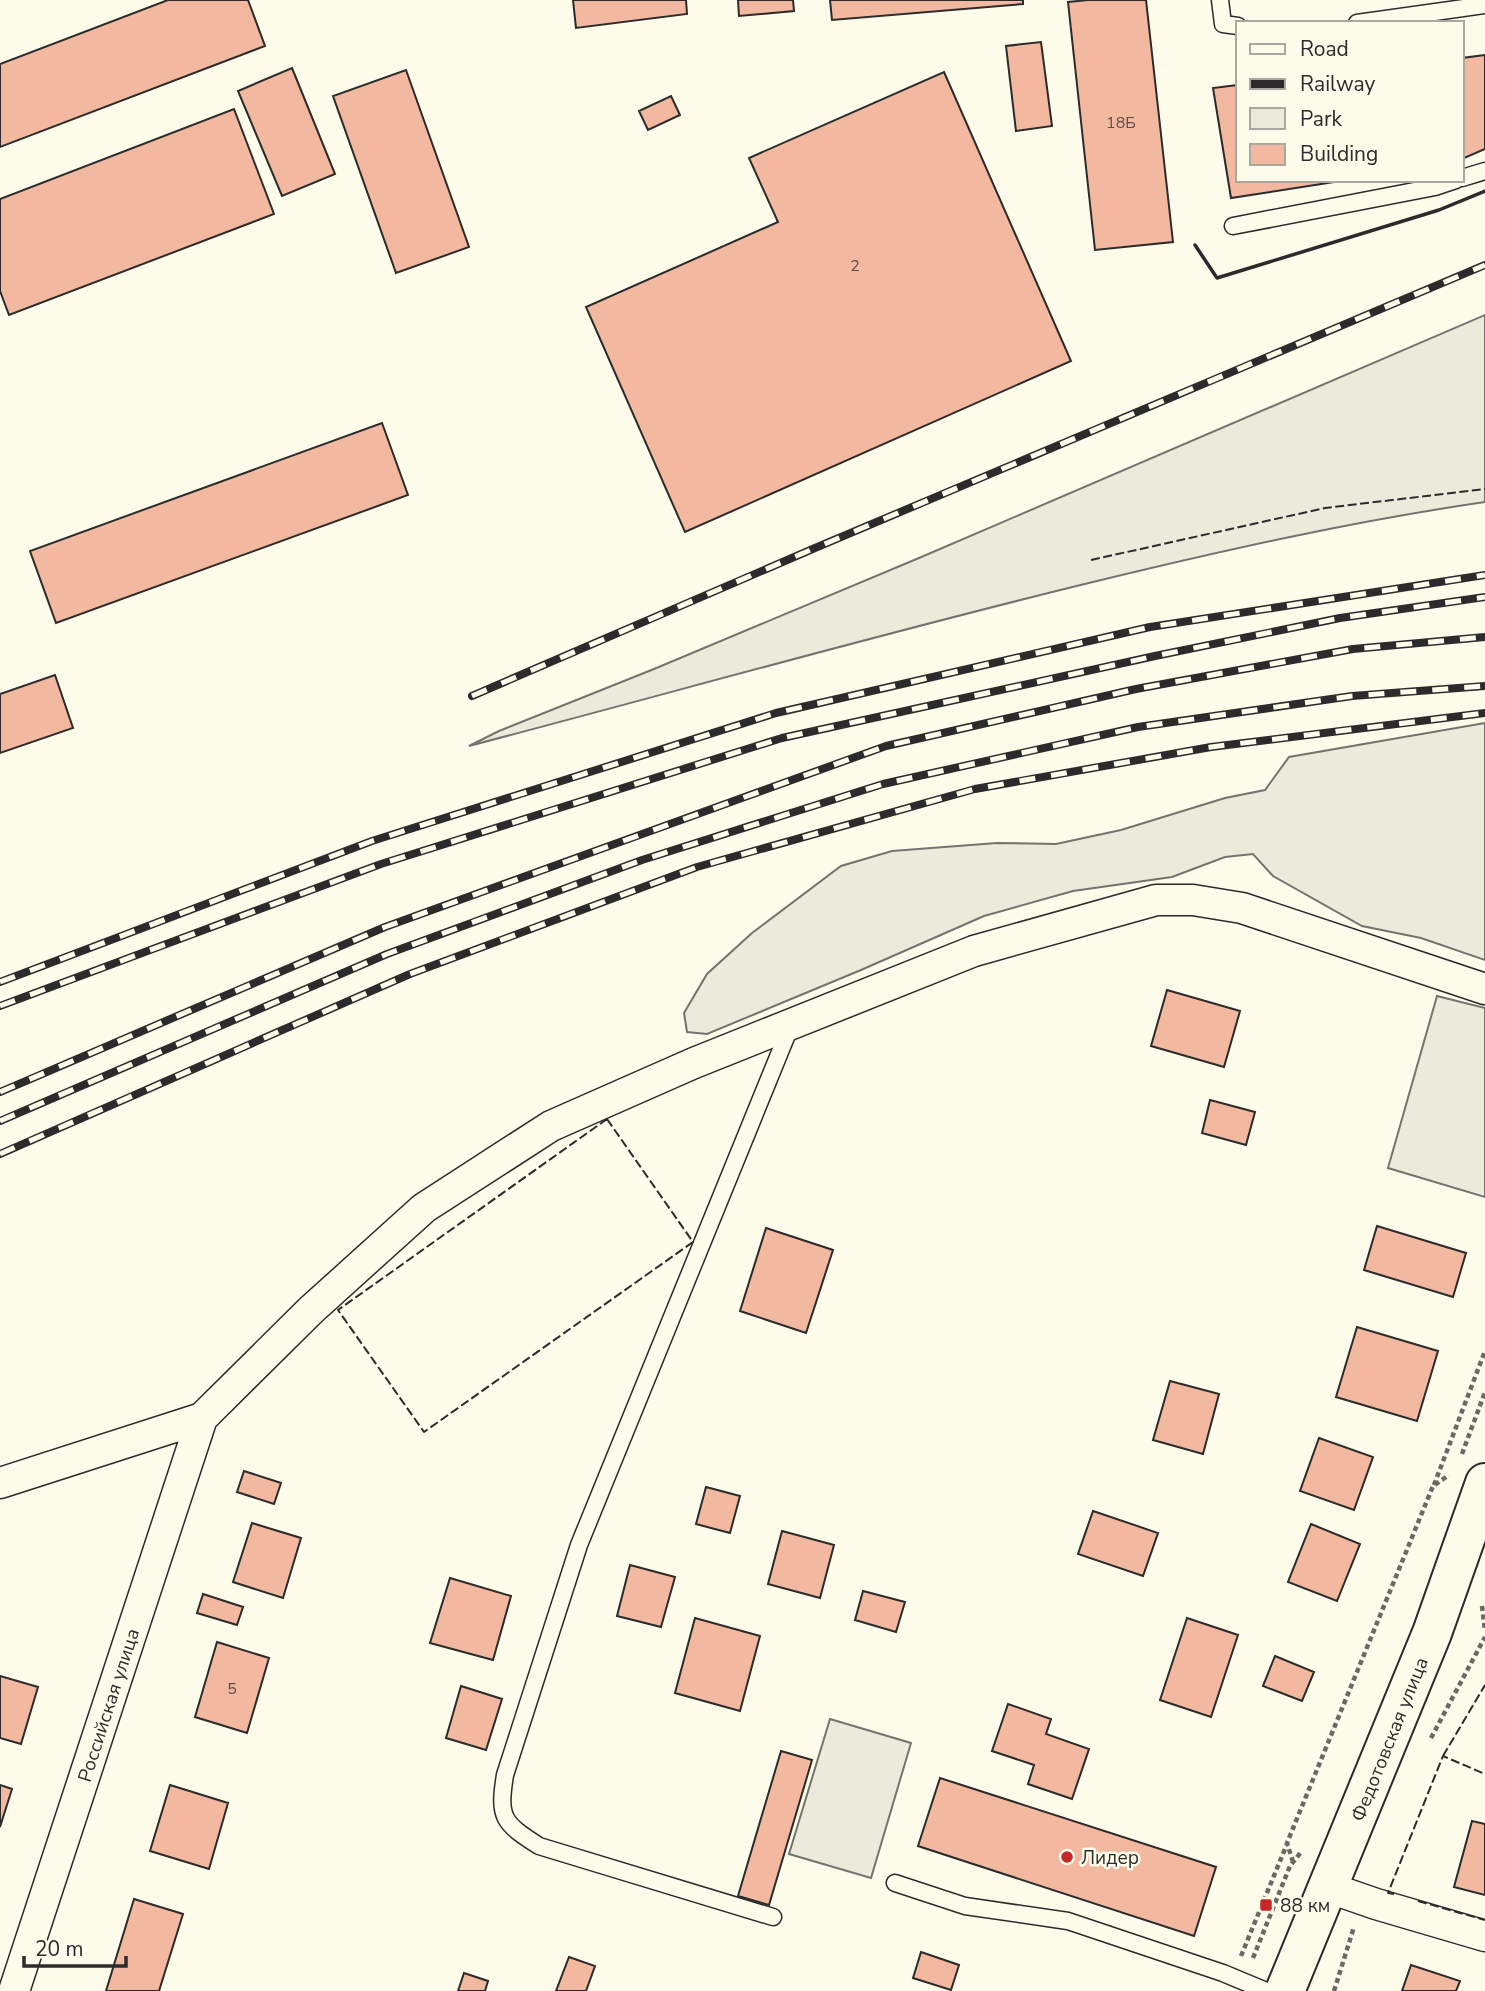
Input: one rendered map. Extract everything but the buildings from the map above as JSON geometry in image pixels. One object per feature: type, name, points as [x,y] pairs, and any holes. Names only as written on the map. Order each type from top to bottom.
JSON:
[{"type":"main road","name":"Федотовская улица","points":[[1285,1991],[1479,1519],[1467,1470]]},
{"type":"street","points":[[0,1483],[202,1418],[311,1310],[424,1208],[551,1126],[694,1063],[974,951],[1156,901],[1193,900],[1242,908],[1485,989]]},
{"type":"street","name":"Российская улица","points":[[14,1991],[202,1418]]},
{"type":"street","points":[[1327,1887],[1485,1936]]},
{"type":"lane","points":[[1220,0],[1223,24],[1236,26]]},
{"type":"lane","points":[[1370,21],[1483,3]]},
{"type":"lane","points":[[1464,177],[1485,171]]},
{"type":"lane","points":[[1233,226],[1450,182]]},
{"type":"lane","points":[[773,1917],[539,1846],[505,1820],[501,1798],[505,1775],[579,1545],[791,1025]]},
{"type":"lane","points":[[895,1883],[965,1906],[1068,1921],[1233,1977],[1266,1991]]},
{"type":"path","points":[[1233,1977],[1433,1486],[1485,1351]]},
{"type":"path","points":[[1433,1486],[1467,1470],[1485,1392]]},
{"type":"path","points":[[1428,1744],[1485,1634],[1482,1605],[1485,1595]]},
{"type":"path","points":[[1287,1843],[1293,1862]]},
{"type":"path","points":[[1233,1977],[1252,1960],[1293,1862],[1308,1847]]},
{"type":"path","points":[[1334,1991],[1363,1900]]},
{"type":"green space","points":[[1485,315],[1485,502],[1290,537],[1097,581],[469,746],[499,731],[919,558]]},
{"type":"green space","points":[[1485,723],[1485,960],[1421,938],[1362,926],[1273,876],[1253,854],[1225,857],[1172,877],[1073,891],[984,916],[707,1034],[687,1032],[684,1013],[707,974],[752,933],[841,866],[892,851],[997,843],[1056,844],[1121,830],[1225,798],[1265,790],[1289,757]]},
{"type":"green space","points":[[1437,996],[1485,1008],[1485,1197],[1388,1168]]},
{"type":"green space","points":[[830,1719],[911,1743],[871,1878],[789,1854]]},
{"type":"railway","points":[[472,696],[1485,265]]},
{"type":"railway","points":[[0,982],[372,841],[776,713],[1150,627],[1485,575]]},
{"type":"railway","points":[[0,1006],[381,864],[782,738],[1340,618],[1485,597]]},
{"type":"railway","points":[[0,1092],[385,927],[886,746],[1136,689],[1353,649],[1485,637]]},
{"type":"railway","points":[[0,1121],[387,954],[642,860],[883,784],[1138,727],[1352,696],[1485,686]]},
{"type":"railway","points":[[0,1154],[410,974],[697,867],[975,789],[1211,747],[1485,713]]},
{"type":"fence","points":[[1091,560],[1325,508],[1485,489]]},
{"type":"fence","points":[[607,1119],[693,1242],[424,1432],[338,1310],[607,1119]]},
{"type":"fence","points":[[1443,1756],[1485,1685]]},
{"type":"fence","points":[[1394,1894],[1388,1893],[1443,1756],[1485,1774]]},
{"type":"fence","points":[[1418,1901],[1485,1920]]},
{"type":"wall","points":[[1195,245],[1217,278],[1439,210],[1485,191]]},
{"type":"place","name":"Лидер","points":[[1067,1857]]},
{"type":"place","name":"88 км","points":[[1266,1905]]}]
